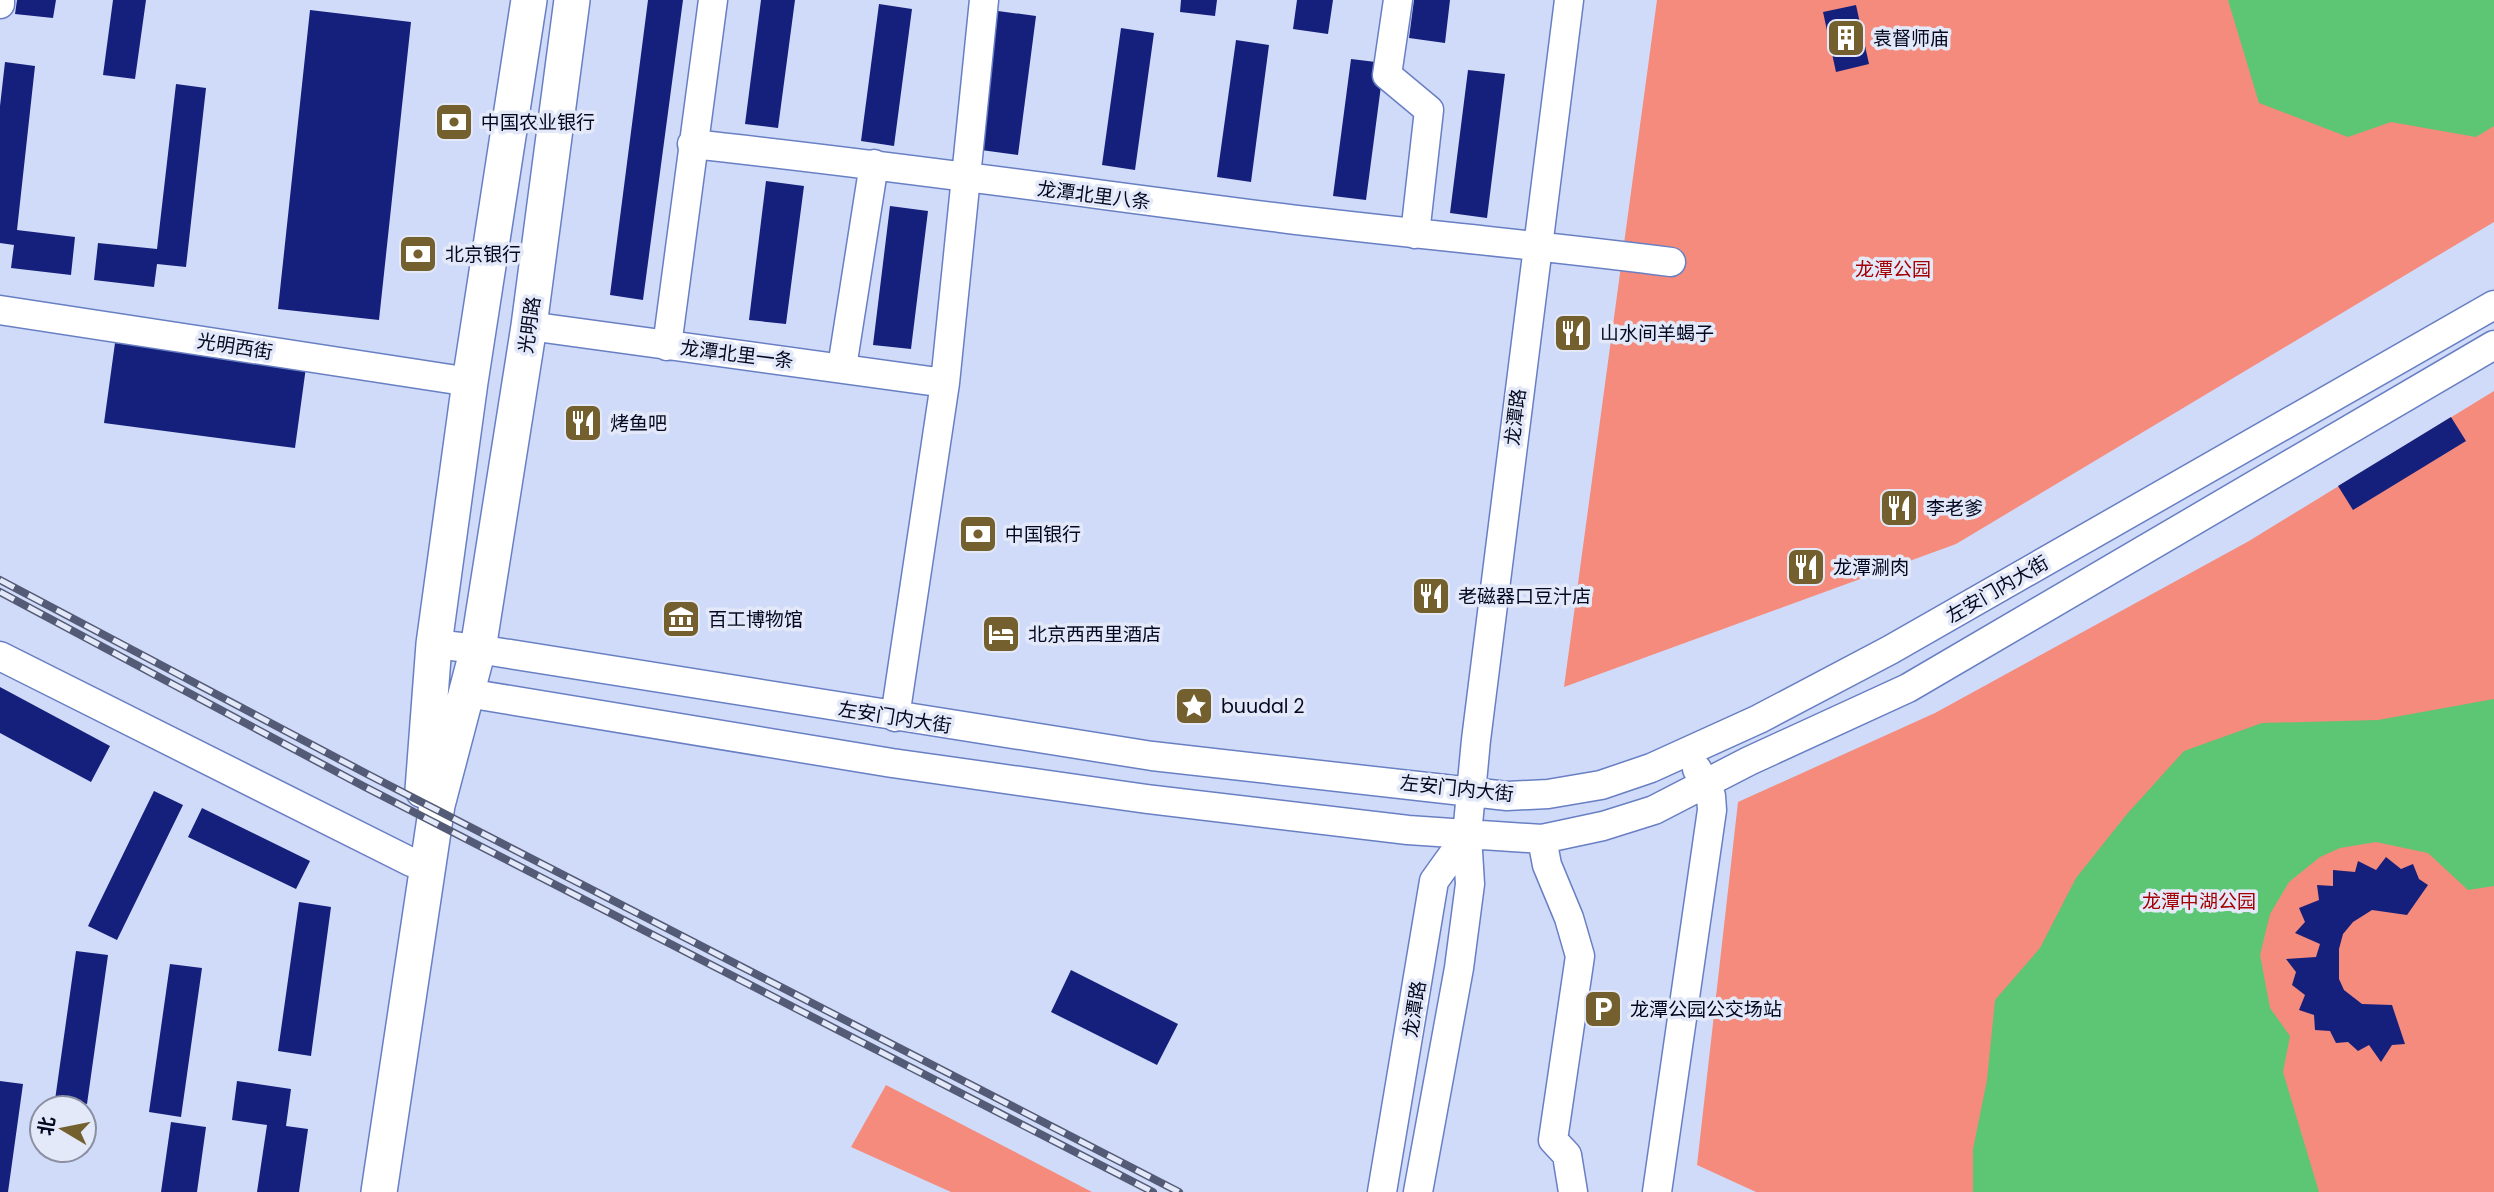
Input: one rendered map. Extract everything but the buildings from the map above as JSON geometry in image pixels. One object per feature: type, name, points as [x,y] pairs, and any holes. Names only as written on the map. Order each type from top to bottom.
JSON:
[{"type":"main road","points":[[359,1192],[427,769],[434,644],[470,382],[529,0]]},
{"type":"main road","name":"光明路","points":[[379,1192],[437,805],[478,649],[530,326],[572,0]]},
{"type":"street","points":[[667,346],[713,0]]},
{"type":"street","points":[[894,717],[945,383],[984,0]]},
{"type":"street","points":[[1398,0],[1387,75],[1429,110],[1415,234]]},
{"type":"street","name":"龙潭路","points":[[1418,1192],[1461,956],[1471,884],[1467,835],[1471,791],[1536,246],[1569,0]]},
{"type":"street","name":"龙潭北里八条","points":[[692,144],[874,164],[967,179],[1415,234],[1671,262]]},
{"type":"street","points":[[842,367],[874,164]]},
{"type":"street","name":"左安门内大街","points":[[434,644],[1152,756],[1507,796],[1548,794],[1601,785],[1651,768],[1759,719],[1890,650],[2494,305]]},
{"type":"street","name":"光明西街","points":[[0,310],[470,382]]},
{"type":"street","name":"龙潭北里一条","points":[[530,326],[945,383]]},
{"type":"street","points":[[467,692],[918,767],[1147,799],[1467,835],[1542,839],[1604,826],[1654,810],[1705,782],[1909,688],[2494,345]]},
{"type":"street","points":[[0,656],[411,862]]},
{"type":"street","points":[[1657,1192],[1712,810],[1711,796],[1687,751]]},
{"type":"street","name":"龙潭路","points":[[1382,1192],[1434,881],[1467,835]]},
{"type":"street","name":"龙潭路","points":[[1400,1192],[1408,1158],[1447,882],[1467,835]]},
{"type":"street","name":"龙潭路","points":[[1436,1192],[1489,887],[1467,835]]},
{"type":"street","points":[[1542,839],[1547,865],[1569,918],[1580,956],[1553,1140],[1567,1155],[1573,1192]]},
{"type":"green space","name":"龙潭公园","points":[[1657,0],[2494,0],[2494,222],[1956,544],[1564,687]]},
{"type":"green space","name":"龙潭中湖公园","points":[[2494,391],[2494,1192],[1756,1192],[1697,1165],[1738,802],[1935,713],[2249,541]]},
{"type":"green space","points":[[886,1085],[1092,1192],[951,1192],[851,1147]]},
{"type":"shaded area","points":[[2228,0],[2494,0],[2494,126],[2476,137],[2391,122],[2348,137],[2259,103]]},
{"type":"shaded area","points":[[2494,699],[2494,886],[2468,890],[2428,853],[2376,842],[2340,848],[2320,857],[2289,882],[2270,914],[2260,955],[2270,1008],[2290,1036],[2283,1072],[2319,1192],[1973,1192],[1973,1149],[1987,1080],[1995,1000],[2040,948],[2076,878],[2127,814],[2184,751],[2262,723],[2378,720]]},
{"type":"railway","points":[[0,580],[369,775],[1179,1192]]},
{"type":"railway","points":[[0,592],[365,787],[1153,1192]]},
{"type":"place","name":"袁督师庙","points":[[1846,38]]},
{"type":"place","name":"中国农业银行","points":[[454,122]]},
{"type":"place","name":"北京银行","points":[[418,254]]},
{"type":"place","name":"山水间羊蝎子","points":[[1573,333]]},
{"type":"place","name":"烤鱼吧","points":[[583,423]]},
{"type":"place","name":"李老爹","points":[[1899,508]]},
{"type":"place","name":"中国银行","points":[[978,534]]},
{"type":"place","name":"龙潭涮肉","points":[[1806,567]]},
{"type":"place","name":"老磁器口豆汁店","points":[[1431,596]]},
{"type":"place","name":"百工博物馆","points":[[681,619]]},
{"type":"place","name":"北京西西里酒店","points":[[1001,634]]},
{"type":"place","name":"buudal 2","points":[[1194,706]]},
{"type":"place","name":"龙潭公园公交场站","points":[[1603,1009]]}]
